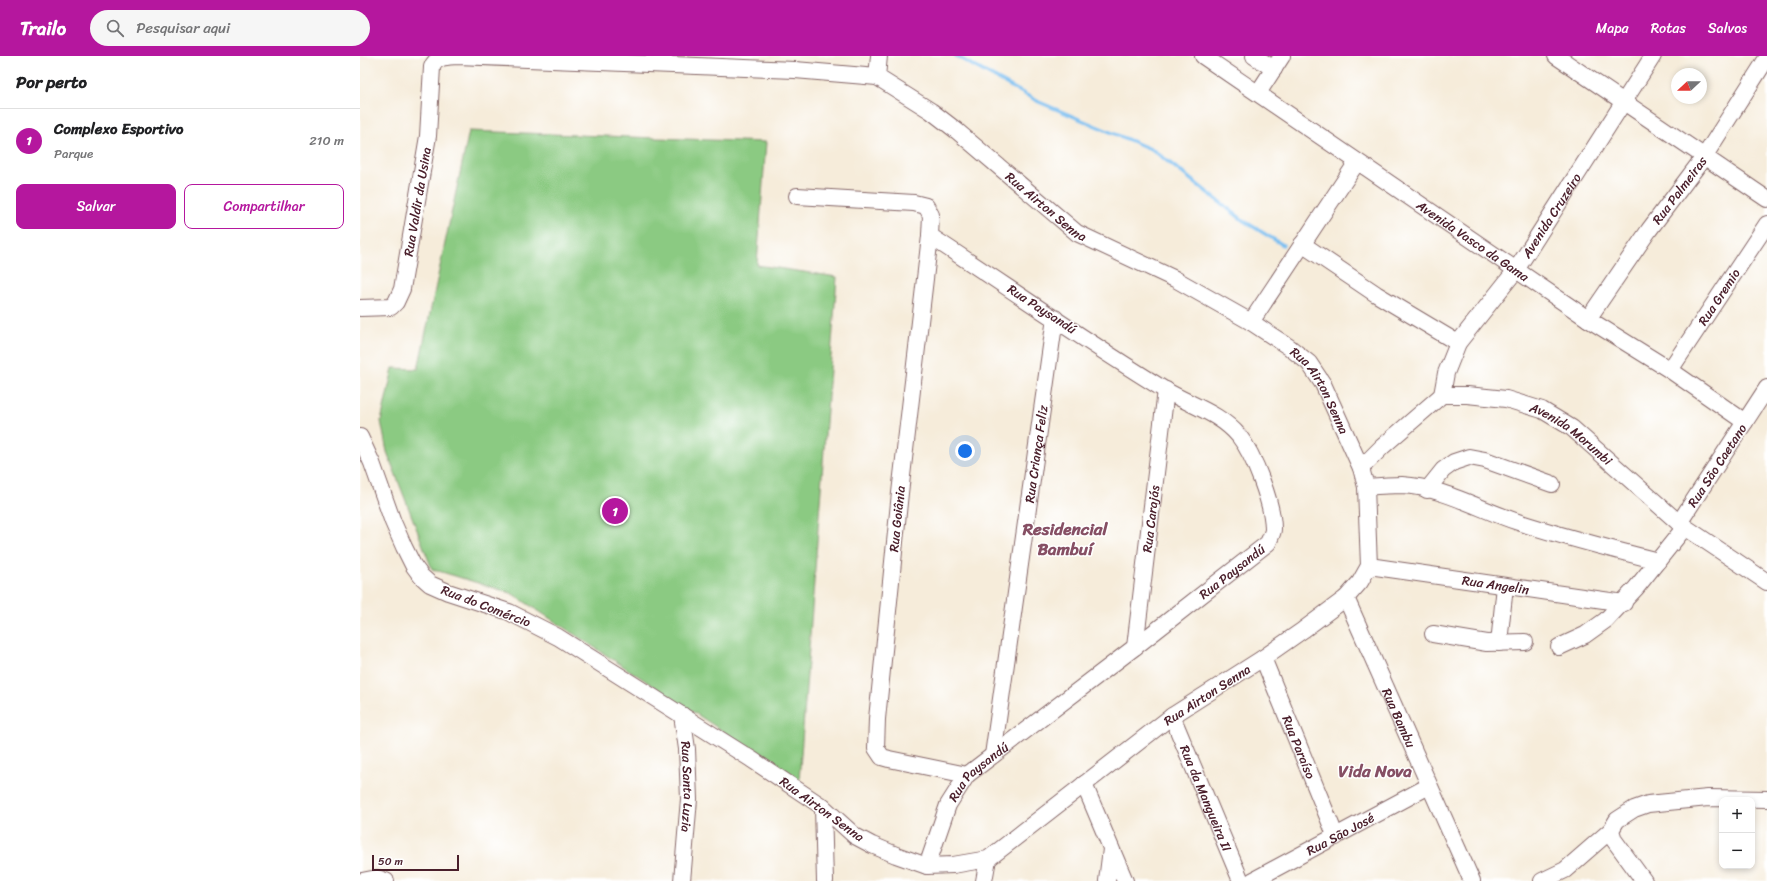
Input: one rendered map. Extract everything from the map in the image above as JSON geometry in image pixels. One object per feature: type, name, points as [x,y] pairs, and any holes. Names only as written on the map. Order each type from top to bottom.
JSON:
[{"type":"street","name":"Rua Airton Senna","points":[[431,88],[434,63],[440,58],[458,56],[795,70],[877,77],[931,111],[958,131],[1077,233],[1175,279],[1251,322],[1289,347],[1309,363],[1323,384],[1361,468],[1366,487],[1369,566],[1360,582],[1346,598],[1263,658],[1172,716],[988,860],[953,865],[927,866],[896,856],[855,836],[823,807],[682,715]]},
{"type":"street","points":[[877,77],[879,56]]},
{"type":"street","name":"Avenida Vasco da Gama","points":[[1203,56],[1588,319],[1670,370],[1745,422]]},
{"type":"street","points":[[1254,56],[1278,62],[1258,93]]},
{"type":"street","points":[[1556,56],[1767,200]]},
{"type":"street","name":"Avenida Cruzeiro","points":[[1442,395],[1446,373],[1458,343],[1516,270],[1653,56]]},
{"type":"street","name":"Rua Palmeiras","points":[[1588,319],[1650,230],[1704,157],[1767,58]]},
{"type":"street","name":"Rua Valdir da Usina","points":[[360,308],[387,308],[393,305],[398,298],[406,274],[428,136],[431,88]]},
{"type":"street","points":[[1251,322],[1357,162]]},
{"type":"street","name":"Rua Goiânia","points":[[797,196],[914,203],[926,206],[931,215],[930,236],[900,493],[877,719],[876,748],[882,757],[967,774]]},
{"type":"street","name":"Rua Gremio","points":[[1670,370],[1767,224]]},
{"type":"street","name":"Rua Paysandú","points":[[927,866],[948,805],[967,774],[994,756],[1268,543],[1273,530],[1272,513],[1263,485],[1248,450],[1238,436],[1223,421],[1166,390],[930,236]]},
{"type":"street","points":[[1302,244],[1376,294],[1458,343]]},
{"type":"street","name":"Rua Criança Feliz","points":[[994,756],[1055,318]]},
{"type":"street","name":"Rua São Caetano","points":[[1559,647],[1585,635],[1606,620],[1624,603],[1658,561],[1767,388]]},
{"type":"street","name":"Rua Carajás","points":[[1135,647],[1166,390]]},
{"type":"street","points":[[1361,468],[1382,447],[1442,395]]},
{"type":"street","name":"Avenida Morumbi","points":[[1442,395],[1467,395],[1506,399],[1542,410],[1572,428],[1682,525],[1767,582]]},
{"type":"street","name":"Rua do Comércio","points":[[360,437],[372,463],[393,522],[404,547],[413,565],[421,576],[430,584],[448,592],[509,612],[538,627],[576,648],[682,715]]},
{"type":"street","points":[[1427,490],[1443,470],[1454,462],[1469,458],[1485,460],[1552,484]]},
{"type":"street","points":[[1366,487],[1403,485],[1427,490],[1461,500],[1516,522],[1554,534],[1658,561]]},
{"type":"street","name":"Rua Angelin","points":[[1369,566],[1624,603]]},
{"type":"street","points":[[1499,643],[1505,586]]},
{"type":"street","name":"Rua Bambu","points":[[1346,598],[1428,786],[1472,881]]},
{"type":"street","points":[[1433,634],[1487,643],[1525,642]]},
{"type":"street","name":"Rua Paraíso","points":[[1263,658],[1336,837]]},
{"type":"street","name":"Rua Santa Luzia","points":[[682,715],[689,799],[682,881]]},
{"type":"street","name":"Rua da Mangueira II","points":[[1172,716],[1241,881]]},
{"type":"street","points":[[1084,784],[1125,881]]},
{"type":"street","name":"Rua São José","points":[[1252,881],[1428,786]]},
{"type":"street","points":[[1542,881],[1565,870],[1611,830],[1618,820],[1634,810],[1648,804],[1708,798],[1767,799]]},
{"type":"street","points":[[823,807],[825,881]]},
{"type":"street","points":[[1611,830],[1614,840],[1644,881]]},
{"type":"street","points":[[1107,881],[1111,847]]},
{"type":"street","points":[[984,881],[988,860]]},
{"type":"street","points":[[362,881],[377,878],[386,881]]},
{"type":"green space","points":[[469,131],[766,142],[757,265],[837,277],[799,781],[511,593],[432,569],[387,452],[381,421],[393,368],[418,369]]},
{"type":"waterway","points":[[956,56],[1039,102],[1153,150],[1244,221],[1283,245]]},
{"type":"place","name":"Complexo Esportivo","points":[[615,511]]},
{"type":"district","name":"Residencial Bambuí","points":[[1065,539]]},
{"type":"district","name":"Vida Nova","points":[[1375,771]]}]
